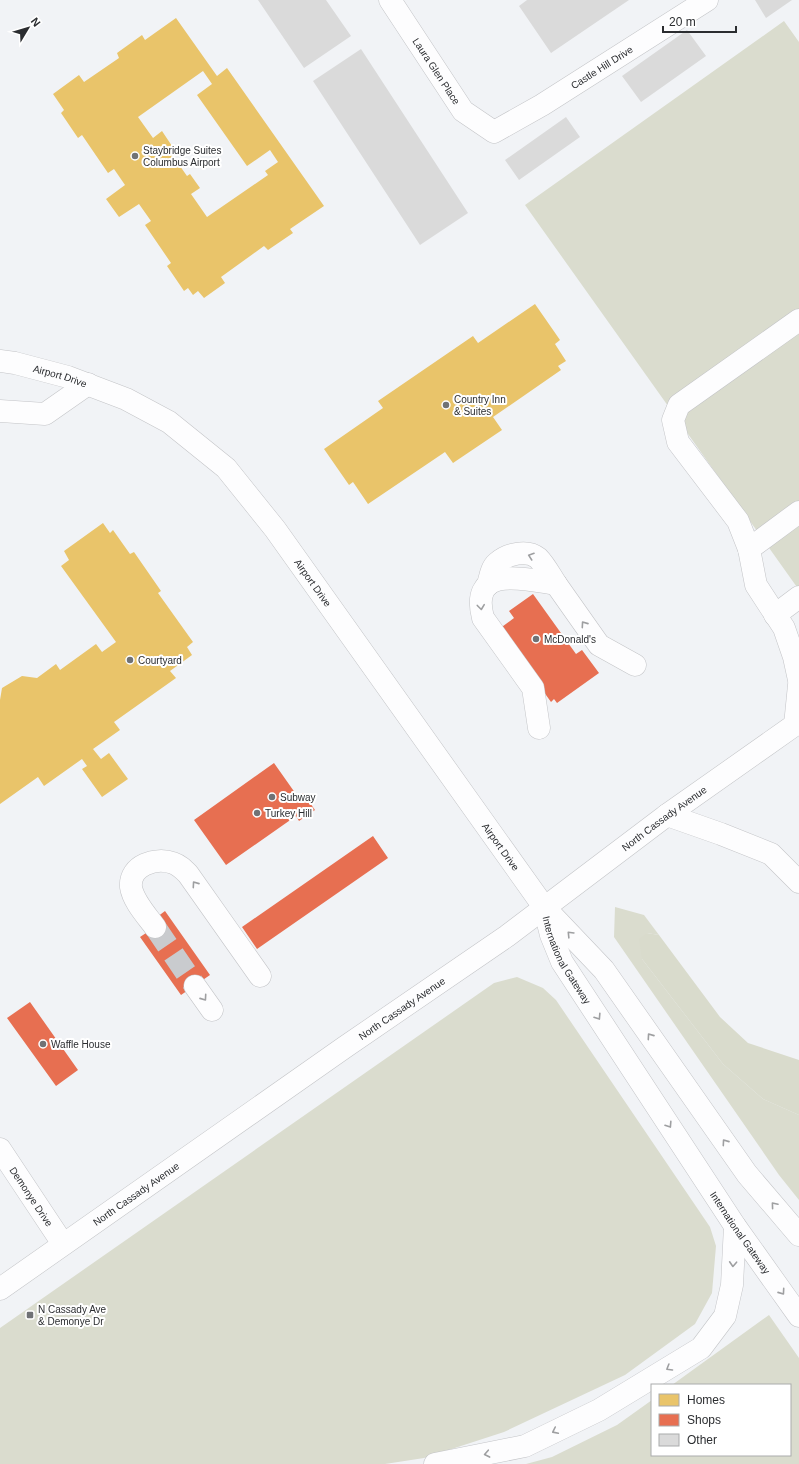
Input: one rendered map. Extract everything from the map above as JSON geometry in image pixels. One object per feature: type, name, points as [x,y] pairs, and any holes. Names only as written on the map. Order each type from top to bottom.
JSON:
[{"type":"main road","name":"Laura Glen Place","points":[[390,0],[463,111],[494,132]]},
{"type":"main road","name":"Castle Hill Drive","points":[[494,132],[542,105],[707,0]]},
{"type":"main road","points":[[799,320],[678,405],[672,420],[678,442],[738,521],[748,549],[756,586],[786,628],[799,680]]},
{"type":"main road","name":"Airport Drive","points":[[0,360],[45,371],[88,384],[126,399],[169,422],[226,468],[275,529],[544,907]]},
{"type":"main road","points":[[0,412],[45,414],[88,384]]},
{"type":"main road","points":[[748,549],[798,515]]},
{"type":"main road","points":[[539,728],[533,688],[483,618],[480,605],[482,594],[488,585],[497,580],[511,576],[556,584],[599,645],[635,665]]},
{"type":"main road","points":[[786,628],[799,597]]},
{"type":"main road","points":[[797,723],[799,685]]},
{"type":"main road","name":"North Cassady Avenue","points":[[0,1289],[507,936],[667,814],[797,723]]},
{"type":"main road","points":[[667,814],[770,854],[796,875]]},
{"type":"main road","points":[[155,927],[136,899],[131,886],[134,873],[144,864],[151,862],[172,863],[181,867],[188,874],[260,976]]},
{"type":"main road","name":"International Gateway","points":[[544,907],[551,935],[562,962],[735,1226],[799,1316]]},
{"type":"main road","name":"International Gateway","points":[[544,907],[604,970],[747,1174],[799,1235]]},
{"type":"main road","points":[[195,986],[212,1010]]},
{"type":"main road","name":"Demonye Drive","points":[[0,1149],[63,1244]]},
{"type":"main road","points":[[434,1464],[525,1446],[599,1410],[701,1348],[725,1316],[732,1284],[735,1226]]},
{"type":"shaded area","points":[[784,21],[799,42],[799,590],[525,205]]},
{"type":"shaded area","points":[[615,907],[644,915],[659,935],[647,933],[642,959],[723,1064],[763,1099],[799,1115],[799,1200],[779,1175],[614,937]]},
{"type":"shaded area","points":[[647,933],[659,935],[720,1017],[748,1043],[799,1060],[799,1115],[763,1099],[723,1064],[642,959],[639,939]]},
{"type":"shaded area","points":[[517,977],[543,988],[556,1000],[710,1227],[716,1246],[712,1293],[695,1324],[625,1375],[504,1432],[424,1458],[385,1464],[0,1464],[0,1328],[494,983]]},
{"type":"shaded area","points":[[769,1315],[799,1358],[799,1464],[526,1464],[552,1457],[617,1425],[651,1401],[651,1456],[791,1456],[791,1384],[673,1384]]},
{"type":"building: Homes","name":"Staybridge Suites Columbus Airport","points":[[176,18],[217,76],[227,68],[324,206],[290,229],[293,233],[268,250],[264,246],[221,277],[225,283],[204,298],[198,291],[193,295],[188,288],[184,291],[167,266],[171,263],[145,225],[151,221],[139,204],[119,217],[106,199],[125,185],[114,169],[108,173],[82,135],[78,138],[61,113],[64,110],[53,94],[79,75],[84,82],[119,58],[117,53],[142,35],[145,40]],"holes":[[[203,71],[212,84],[197,95],[247,166],[270,150],[278,162],[265,171],[268,175],[207,217],[191,194],[200,188],[190,174],[187,176],[168,149],[172,146],[162,131],[153,138],[138,117]]]},
{"type":"building: Homes","name":"Country Inn & Suites","points":[[535,304],[560,340],[555,344],[566,361],[558,366],[561,370],[493,417],[502,430],[453,463],[445,452],[368,504],[353,482],[349,485],[324,449],[383,408],[378,401],[473,336],[478,343]]},
{"type":"building: Homes","name":"Courtyard","points":[[103,523],[110,533],[113,530],[130,554],[134,552],[161,591],[158,593],[193,642],[187,647],[192,655],[170,671],[176,678],[114,722],[120,730],[93,749],[101,759],[109,753],[128,779],[102,797],[82,769],[87,766],[82,759],[44,786],[38,777],[0,804],[0,700],[2,688],[22,676],[37,678],[56,664],[60,670],[96,644],[102,652],[116,642],[61,566],[69,560],[64,551]]},
{"type":"building: Shops","name":"McDonald's","points":[[533,594],[576,654],[582,650],[599,673],[557,703],[554,699],[551,702],[499,629],[514,618],[509,611]]},
{"type":"building: Shops","name":"Turkey Hill","points":[[274,763],[298,797],[303,793],[315,810],[299,821],[296,816],[226,865],[194,820]]},
{"type":"building: Shops","points":[[373,836],[388,858],[257,949],[242,927]]},
{"type":"building: Shops","points":[[165,911],[210,975],[181,995],[140,937],[161,923],[157,917]]},
{"type":"building: Shops","name":"Waffle House","points":[[30,1002],[78,1070],[56,1086],[7,1018]]},
{"type":"building: Other","points":[[258,0],[326,0],[351,36],[304,68]]},
{"type":"building: Other","points":[[527,0],[629,0],[551,53],[519,6]]},
{"type":"building: Other","points":[[755,0],[792,0],[766,18]]},
{"type":"building: Other","points":[[687,30],[706,56],[641,102],[622,76]]},
{"type":"building: Other","points":[[361,49],[468,213],[420,245],[313,81]]},
{"type":"building: Other","points":[[566,117],[580,137],[519,180],[505,160]]},
{"type":"tunnel","points":[[155,927],[195,986]]},
{"type":"place","name":"Staybridge Suites Columbus Airport","points":[[135,156]]},
{"type":"place","name":"Country Inn & Suites","points":[[446,405]]},
{"type":"place","name":"McDonald's","points":[[536,639]]},
{"type":"place","name":"Courtyard","points":[[130,660]]},
{"type":"place","name":"Subway","points":[[272,797]]},
{"type":"place","name":"Turkey Hill","points":[[257,813]]},
{"type":"place","name":"Waffle House","points":[[43,1044]]},
{"type":"place","name":"N Cassady Ave & Demonye Dr","points":[[30,1315]]}]
